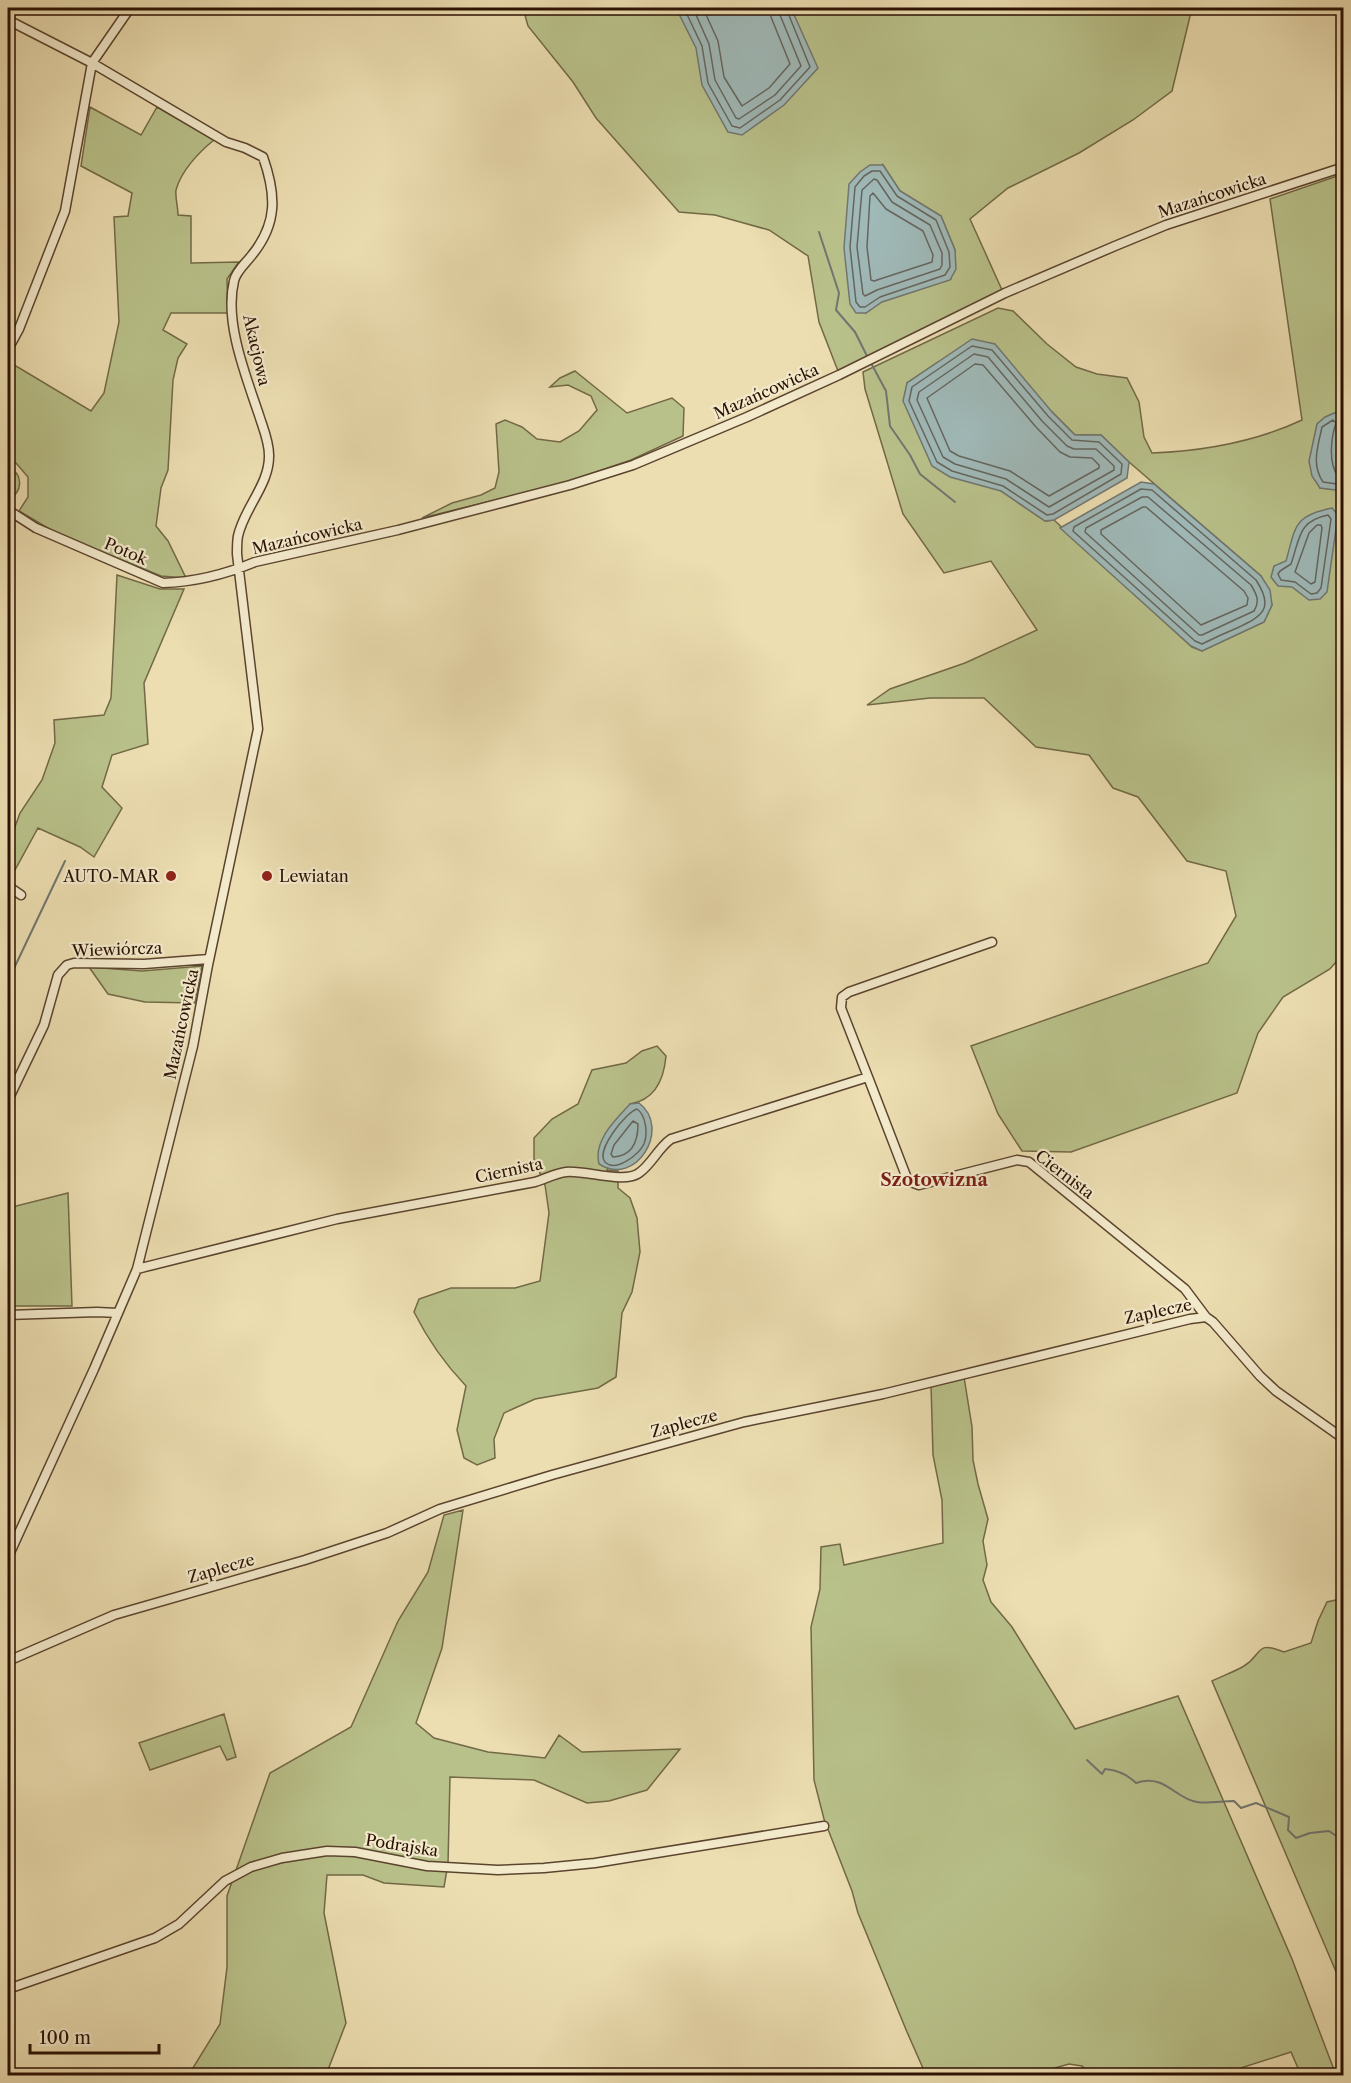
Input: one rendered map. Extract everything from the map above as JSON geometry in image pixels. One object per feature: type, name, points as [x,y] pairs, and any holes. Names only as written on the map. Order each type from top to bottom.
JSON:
[{"type":"street","points":[[8,349],[19,329],[65,211],[92,63],[130,8]]},
{"type":"street","name":"Akacjowa","points":[[8,20],[92,63],[226,142],[263,157],[272,182],[273,215],[266,236],[234,279],[231,306],[236,338],[270,457],[264,479],[239,534],[238,569]]},
{"type":"street","name":"Mazańcowicka","points":[[8,1557],[137,1269],[193,1046],[209,959],[258,729],[238,569],[255,562],[398,530],[570,485],[633,465],[839,375],[1005,293],[1115,246],[1166,225],[1344,167]]},
{"type":"street","name":"Potok","points":[[9,511],[36,528],[163,583],[186,582],[238,569]]},
{"type":"street","points":[[8,886],[21,895]]},
{"type":"street","name":"Ciernista","points":[[992,942],[849,992],[842,997],[840,1008],[908,1181],[919,1185],[1017,1160],[1029,1162],[1185,1289],[1206,1317]]},
{"type":"street","name":"Wiewiórcza","points":[[8,1100],[44,1025],[58,975],[67,965],[74,963],[144,964],[209,959]]},
{"type":"street","name":"Ciernista","points":[[137,1269],[337,1219],[535,1182],[565,1172],[597,1173],[623,1179],[639,1174],[661,1146],[671,1139],[868,1077]]},
{"type":"street","points":[[8,1315],[118,1313]]},
{"type":"street","name":"Zaplecze","points":[[8,1661],[114,1615],[305,1560],[387,1533],[440,1509],[552,1475],[744,1422],[883,1394],[1143,1329],[1206,1317],[1276,1391],[1344,1439]]},
{"type":"street","name":"Podrajska","points":[[8,1989],[155,1938],[179,1924],[225,1881],[251,1867],[282,1858],[327,1851],[355,1852],[427,1866],[498,1870],[544,1868],[595,1863],[824,1826]]},
{"type":"green space","points":[[523,8],[1192,8],[1172,91],[1133,120],[1079,153],[1008,188],[970,219],[1002,290],[838,371],[819,322],[808,256],[769,230],[715,215],[679,212],[596,118],[573,82],[528,26]],"holes":[[[883,165],[900,191],[941,216],[955,250],[951,279],[881,302],[866,313]]]},
{"type":"green space","points":[[90,107],[141,135],[157,107],[214,140],[191,162],[178,183],[176,193],[178,215],[191,216],[191,263],[239,262],[227,279],[228,313],[171,313],[163,330],[187,344],[178,358],[173,380],[168,470],[161,488],[156,526],[168,541],[186,578],[161,576],[58,534],[19,511],[28,497],[28,477],[16,463],[8,462],[8,367],[11,363],[91,411],[104,393],[119,322],[114,217],[128,216],[132,193],[81,166]]},
{"type":"green space","points":[[1343,174],[1343,415],[1320,488],[1343,490],[1343,954],[1330,969],[1283,997],[1258,1033],[1237,1093],[1071,1152],[1022,1151],[998,1114],[971,1046],[1208,963],[1236,916],[1226,871],[1187,861],[1138,797],[1113,788],[1089,755],[1036,747],[984,698],[930,698],[867,705],[890,689],[965,663],[1037,630],[991,561],[944,573],[903,514],[865,389],[863,372],[998,308],[1013,311],[1047,344],[1076,367],[1097,374],[1127,378],[1139,402],[1144,437],[1152,453],[1229,444],[1284,428],[1302,420],[1270,199]],"holes":[[[938,362],[1052,412],[1075,435],[1101,435],[1261,576],[1272,605],[1264,622],[1202,651],[1192,647],[1054,520],[1045,521],[1001,491],[907,383]]]},
{"type":"green space","points":[[575,371],[627,413],[672,398],[684,408],[683,436],[631,460],[567,482],[422,518],[452,503],[481,495],[495,488],[499,472],[496,424],[505,420],[522,427],[537,439],[560,442],[579,431],[597,410],[591,396],[568,385],[550,387],[560,378]]},
{"type":"green space","points":[[1343,415],[1343,477],[1338,454]]},
{"type":"green space","points":[[8,467],[17,474],[20,483],[17,492],[8,500]]},
{"type":"green space","points":[[117,575],[160,589],[184,589],[144,683],[148,744],[112,755],[102,787],[122,808],[94,857],[80,847],[38,828],[10,879],[8,877],[8,846],[20,813],[42,780],[55,743],[54,720],[104,715],[111,698]]},
{"type":"green space","points":[[202,966],[195,1003],[145,1002],[108,994],[89,967],[142,971]]},
{"type":"green space","points":[[657,1046],[666,1056],[663,1073],[652,1093],[639,1102],[630,1104],[607,1170],[618,1171],[618,1188],[630,1198],[637,1218],[640,1252],[632,1292],[622,1313],[616,1377],[598,1388],[535,1399],[504,1413],[494,1439],[495,1458],[477,1465],[464,1458],[457,1430],[466,1386],[444,1360],[419,1322],[414,1312],[419,1299],[451,1288],[515,1288],[540,1281],[549,1213],[545,1185],[534,1159],[534,1138],[552,1119],[578,1104],[592,1070],[626,1063],[642,1051]]},
{"type":"green space","points":[[68,1193],[72,1306],[8,1306],[8,1208]]},
{"type":"green space","points":[[964,1377],[972,1427],[973,1460],[988,1519],[983,1541],[987,1565],[983,1580],[991,1602],[1012,1627],[1075,1729],[1178,1696],[1292,1959],[1336,2075],[1301,2075],[1291,2052],[1219,2075],[1091,2075],[1082,2066],[1069,2064],[1030,2075],[926,2075],[858,1913],[852,1891],[824,1819],[814,1780],[811,1627],[820,1589],[821,1547],[840,1544],[844,1565],[943,1543],[942,1500],[933,1455],[931,1385]]},
{"type":"green space","points":[[463,1510],[442,1648],[416,1723],[434,1738],[488,1752],[545,1758],[559,1735],[582,1752],[680,1749],[647,1790],[609,1801],[587,1803],[534,1780],[450,1777],[448,1864],[444,1887],[384,1883],[363,1875],[327,1875],[324,1913],[346,2023],[326,2075],[188,2076],[220,2024],[227,1967],[227,1896],[270,1773],[351,1727],[398,1621],[428,1572],[444,1515]]},
{"type":"green space","points":[[1340,1599],[1344,1604],[1343,1988],[1212,1681],[1244,1666],[1264,1648],[1284,1652],[1311,1643],[1327,1602]]},
{"type":"green space","points":[[224,1714],[236,1757],[227,1760],[220,1746],[150,1770],[139,1743]]},
{"type":"water","points":[[676,8],[791,8],[818,68],[784,105],[742,135],[728,132],[702,85],[696,48]]},
{"type":"water","points":[[870,165],[883,165],[900,191],[941,216],[955,250],[956,269],[950,280],[882,302],[866,313],[856,313],[850,304],[844,248],[849,184]]},
{"type":"water","points":[[972,339],[995,344],[1052,412],[1075,435],[1101,435],[1129,462],[1127,478],[1054,520],[1045,521],[1001,491],[950,477],[932,466],[903,401],[907,383]]},
{"type":"water","points":[[1339,411],[1343,415],[1338,444],[1343,491],[1320,488],[1312,476],[1309,461],[1317,424],[1325,417]]},
{"type":"water","points":[[1141,482],[1154,484],[1261,576],[1270,590],[1272,605],[1264,622],[1202,651],[1191,646],[1060,528]]},
{"type":"water","points":[[1332,508],[1338,515],[1327,592],[1320,599],[1309,600],[1292,587],[1278,586],[1271,577],[1274,566],[1286,561],[1298,524],[1310,515]]},
{"type":"water","points":[[639,1103],[648,1114],[652,1126],[651,1140],[645,1152],[637,1162],[626,1168],[613,1169],[599,1164],[599,1147],[607,1131],[630,1104]]},
{"type":"waterway","points":[[819,232],[839,293],[836,310],[855,332],[868,358]]},
{"type":"waterway","points":[[871,363],[886,391],[890,426],[920,474],[955,502]]},
{"type":"waterway","points":[[8,981],[65,861]]},
{"type":"waterway","points":[[1087,1760],[1102,1774],[1105,1769],[1118,1771],[1136,1783],[1155,1781],[1189,1800],[1210,1803],[1234,1801],[1241,1808],[1256,1803],[1289,1817],[1288,1830],[1296,1838],[1310,1833],[1329,1831],[1344,1841]]},
{"type":"place","name":"AUTO-MAR","points":[[171,876]]},
{"type":"place","name":"Lewiatan","points":[[267,876]]},
{"type":"district","name":"Szotowizna","points":[[934,1180]]}]
